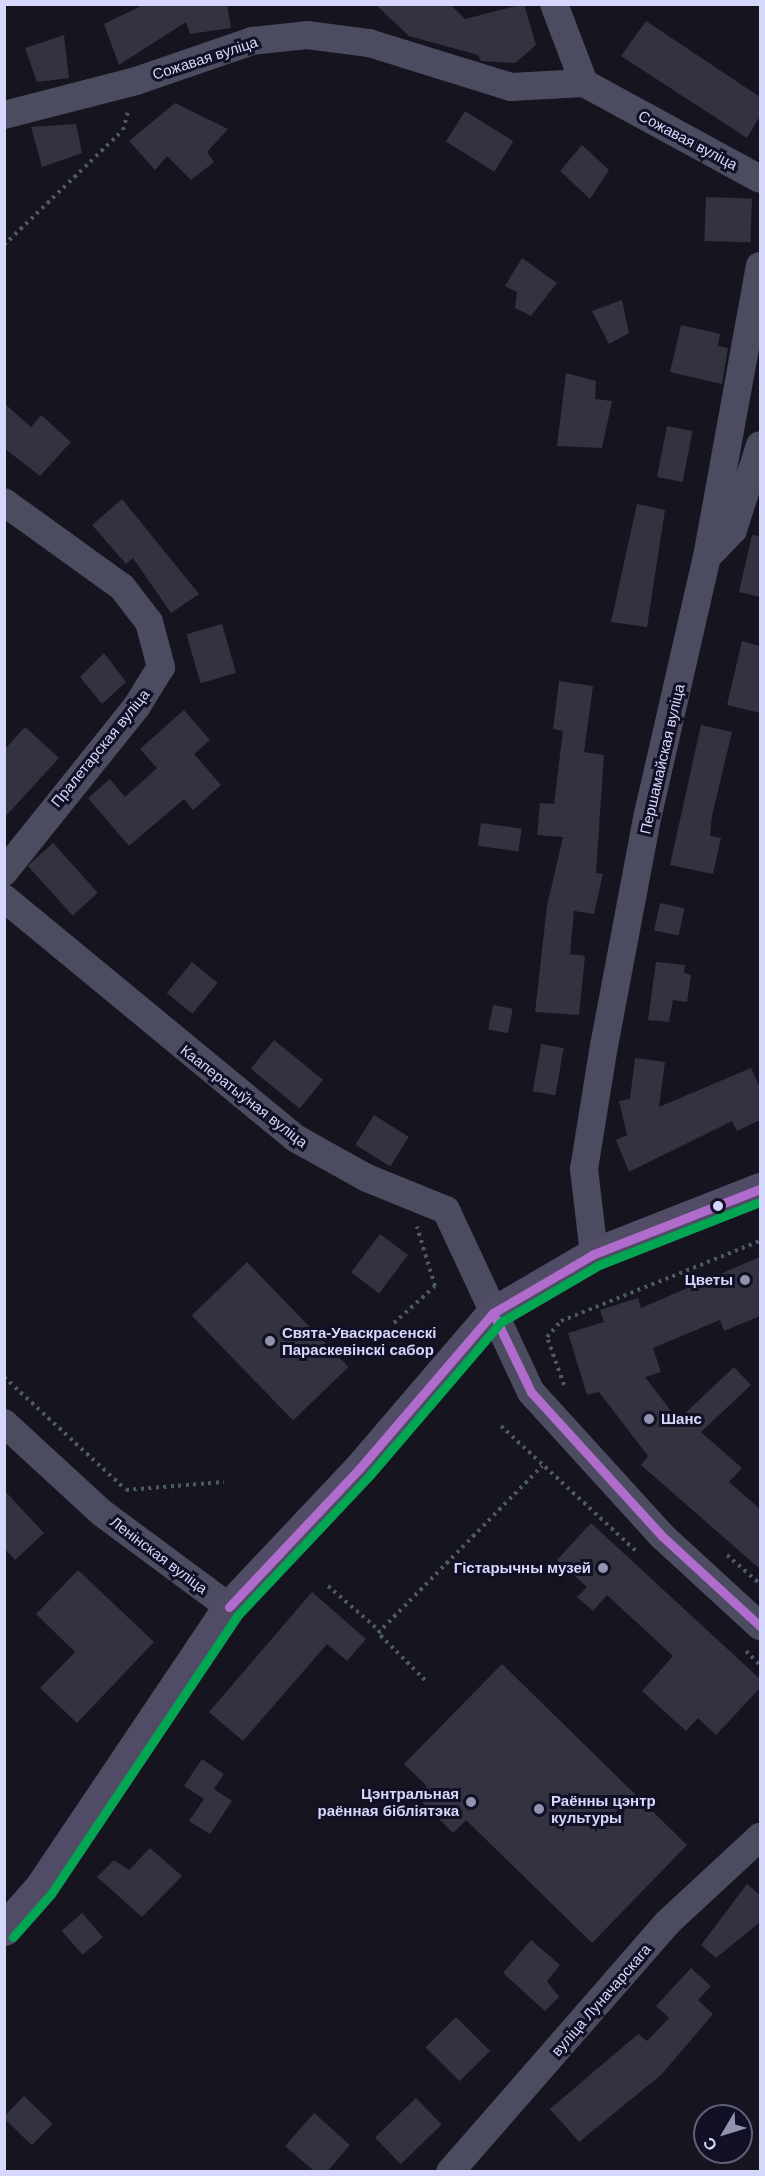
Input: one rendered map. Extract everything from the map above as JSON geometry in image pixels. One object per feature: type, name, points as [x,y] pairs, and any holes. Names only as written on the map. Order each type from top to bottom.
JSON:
[{"type":"main road","points":[[4,1929],[41,1887],[229,1607],[360,1468],[493,1313],[594,1254],[760,1189]]},
{"type":"street","points":[[554,4],[584,83]]},
{"type":"street","name":"Сожавая вуліца","points":[[4,115],[136,81],[252,41],[307,35],[369,42],[511,87],[584,83],[760,179]]},
{"type":"street","name":"Першамайская вуліца","points":[[594,1254],[584,1169],[604,1046],[648,814],[707,557],[760,266]]},
{"type":"street","points":[[707,557],[733,530],[760,445]]},
{"type":"street","name":"Пралетарская вуліца","points":[[4,502],[122,587],[149,622],[161,667],[137,706],[4,872]]},
{"type":"street","name":"Кааператыўная вуліца","points":[[4,897],[295,1138],[367,1178],[406,1191],[446,1210],[531,1392],[662,1536],[760,1626]]},
{"type":"street","name":"Ленінская вуліца","points":[[4,1423],[102,1513],[229,1607]]},
{"type":"street","name":"вуліца Луначарскага","points":[[450,2172],[667,1923],[760,1837]]},
{"type":"path","points":[[4,245],[123,130],[136,81]]},
{"type":"path","points":[[394,1323],[435,1286],[406,1191]]},
{"type":"path","points":[[569,1393],[547,1337],[561,1321],[760,1241]]},
{"type":"path","points":[[4,1377],[126,1490],[224,1482]]},
{"type":"path","points":[[501,1426],[638,1553]]},
{"type":"path","points":[[380,1631],[542,1466]]},
{"type":"path","points":[[716,1546],[760,1584]]},
{"type":"path","points":[[328,1586],[380,1631],[425,1680]]},
{"type":"path","points":[[743,1649],[760,1665]]},
{"type":"building","points":[[145,4],[227,4],[231,28],[190,34],[186,22],[119,65],[104,24]]},
{"type":"building","points":[[375,4],[450,4],[465,19],[524,4],[536,45],[515,63],[481,61],[478,55],[409,36]]},
{"type":"building","points":[[646,21],[760,97],[760,116],[747,138],[621,56]]},
{"type":"building","points":[[64,35],[69,78],[37,82],[25,48]]},
{"type":"building","points":[[175,103],[228,129],[207,152],[214,162],[191,180],[167,156],[155,170],[129,141]]},
{"type":"building","points":[[465,111],[513,141],[494,172],[446,142]]},
{"type":"building","points":[[76,124],[82,153],[42,167],[31,127]]},
{"type":"building","points":[[582,145],[609,170],[590,199],[560,171]]},
{"type":"building","points":[[706,197],[752,199],[750,243],[704,241]]},
{"type":"building","points":[[522,258],[557,283],[531,316],[515,308],[517,292],[505,286]]},
{"type":"building","points":[[622,300],[629,333],[609,344],[592,311]]},
{"type":"building","points":[[681,325],[720,334],[718,346],[728,348],[722,384],[670,372]]},
{"type":"building","points":[[566,373],[596,381],[595,399],[612,401],[602,448],[557,446]]},
{"type":"building","points":[[4,403],[31,427],[41,415],[71,442],[40,476],[4,448]]},
{"type":"building","points":[[667,426],[693,431],[683,482],[657,477]]},
{"type":"building","points":[[122,499],[199,594],[171,613],[133,558],[126,564],[92,525]]},
{"type":"building","points":[[637,504],[665,510],[647,627],[611,622]]},
{"type":"building","points":[[752,535],[760,536],[760,597],[739,592]]},
{"type":"building","points":[[222,624],[236,673],[200,683],[186,634]]},
{"type":"building","points":[[742,641],[760,646],[760,713],[727,705]]},
{"type":"building","points":[[104,653],[126,682],[102,704],[80,677]]},
{"type":"building","points":[[559,681],[593,686],[584,752],[604,755],[596,873],[603,874],[594,914],[574,911],[570,954],[585,956],[579,1015],[535,1012],[547,906],[563,837],[537,835],[540,803],[554,804],[563,731],[553,729]]},
{"type":"building","points":[[184,710],[210,740],[194,754],[221,785],[193,810],[184,799],[129,846],[88,798],[110,779],[125,797],[157,768],[140,749]]},
{"type":"building","points":[[701,725],[732,732],[712,816],[710,836],[721,838],[713,874],[670,865]]},
{"type":"building","points":[[25,727],[59,758],[4,818],[4,750]]},
{"type":"building","points":[[481,823],[522,829],[518,851],[478,846]]},
{"type":"building","points":[[53,843],[98,893],[73,916],[28,866]]},
{"type":"building","points":[[660,903],[684,908],[679,936],[654,930]]},
{"type":"building","points":[[192,962],[218,983],[192,1014],[167,993]]},
{"type":"building","points":[[656,962],[685,965],[684,973],[691,975],[687,1002],[673,1000],[669,1022],[648,1020]]},
{"type":"building","points":[[493,1005],[513,1009],[508,1033],[488,1030]]},
{"type":"building","points":[[274,1040],[323,1080],[300,1108],[251,1069]]},
{"type":"building","points":[[541,1044],[564,1048],[555,1095],[533,1091]]},
{"type":"building","points":[[635,1058],[665,1062],[659,1107],[751,1068],[760,1087],[760,1120],[737,1131],[732,1121],[629,1172],[616,1140],[627,1135],[619,1101],[630,1099]]},
{"type":"building","points":[[374,1115],[409,1137],[390,1166],[355,1145]]},
{"type":"building","points":[[380,1234],[408,1255],[379,1293],[351,1272]]},
{"type":"building","points":[[760,1257],[760,1316],[724,1331],[720,1320],[653,1348],[661,1372],[645,1377],[678,1420],[734,1367],[751,1385],[701,1432],[742,1468],[729,1482],[760,1509],[760,1569],[641,1465],[648,1456],[599,1392],[587,1395],[568,1333],[604,1322],[600,1310],[638,1298],[641,1308]]},
{"type":"building","name":"Свята-Уваскрасенскі Параскевінскі сабор","points":[[247,1262],[348,1367],[293,1421],[192,1315]]},
{"type":"building","points":[[4,1490],[44,1533],[15,1560],[4,1548]]},
{"type":"building","points":[[591,1523],[760,1679],[760,1688],[716,1735],[698,1718],[686,1731],[642,1691],[673,1656],[607,1595],[593,1611],[577,1597],[587,1587],[557,1560]]},
{"type":"building","points":[[78,1570],[154,1642],[77,1723],[40,1688],[75,1652],[36,1614]]},
{"type":"building","points":[[312,1592],[366,1639],[347,1661],[327,1644],[243,1741],[209,1712]]},
{"type":"building","name":"Раённы цэнтр культуры","points":[[502,1664],[687,1845],[592,1943],[466,1820],[453,1833],[417,1797],[427,1786],[404,1764]]},
{"type":"building","points":[[202,1759],[224,1774],[214,1789],[232,1801],[210,1834],[189,1821],[204,1799],[184,1786]]},
{"type":"building","points":[[150,1848],[182,1876],[142,1917],[97,1877],[114,1860],[129,1870]]},
{"type":"building","points":[[747,1884],[760,1895],[760,1922],[716,1958],[701,1945]]},
{"type":"building","points":[[82,1913],[103,1937],[83,1955],[62,1931]]},
{"type":"building","points":[[531,1940],[560,1965],[547,1981],[559,1997],[545,2011],[503,1973]]},
{"type":"building","points":[[691,1968],[711,1986],[698,2000],[713,2014],[662,2074],[579,2142],[550,2109],[638,2034],[647,2041],[669,2018],[656,2006]]},
{"type":"building","points":[[456,2017],[490,2051],[460,2081],[426,2047]]},
{"type":"building","points":[[24,2096],[53,2124],[32,2145],[4,2118]]},
{"type":"building","points":[[416,2098],[442,2125],[401,2164],[375,2138]]},
{"type":"building","points":[[314,2113],[350,2145],[327,2172],[315,2172],[285,2146]]},
{"type":"transit line","points":[[229,1607],[360,1468],[493,1313],[594,1254],[760,1189]]},
{"type":"transit line","points":[[13,1937],[51,1894],[238,1615],[369,1476],[501,1322],[599,1265],[760,1202]]},
{"type":"transit line","points":[[493,1313],[531,1392],[662,1536],[760,1626]]},
{"type":"place","name":"Цветы","points":[[745,1280]]},
{"type":"place","name":"Свята-Уваскрасенскі Параскевінскі сабор","points":[[270,1341]]},
{"type":"place","name":"Шанс","points":[[649,1419]]},
{"type":"place","name":"Гістарычны музей","points":[[603,1568]]},
{"type":"place","name":"Цэнтральная раённая бібліятэка","points":[[471,1802]]},
{"type":"place","name":"Раённы цэнтр культуры","points":[[539,1809]]}]
